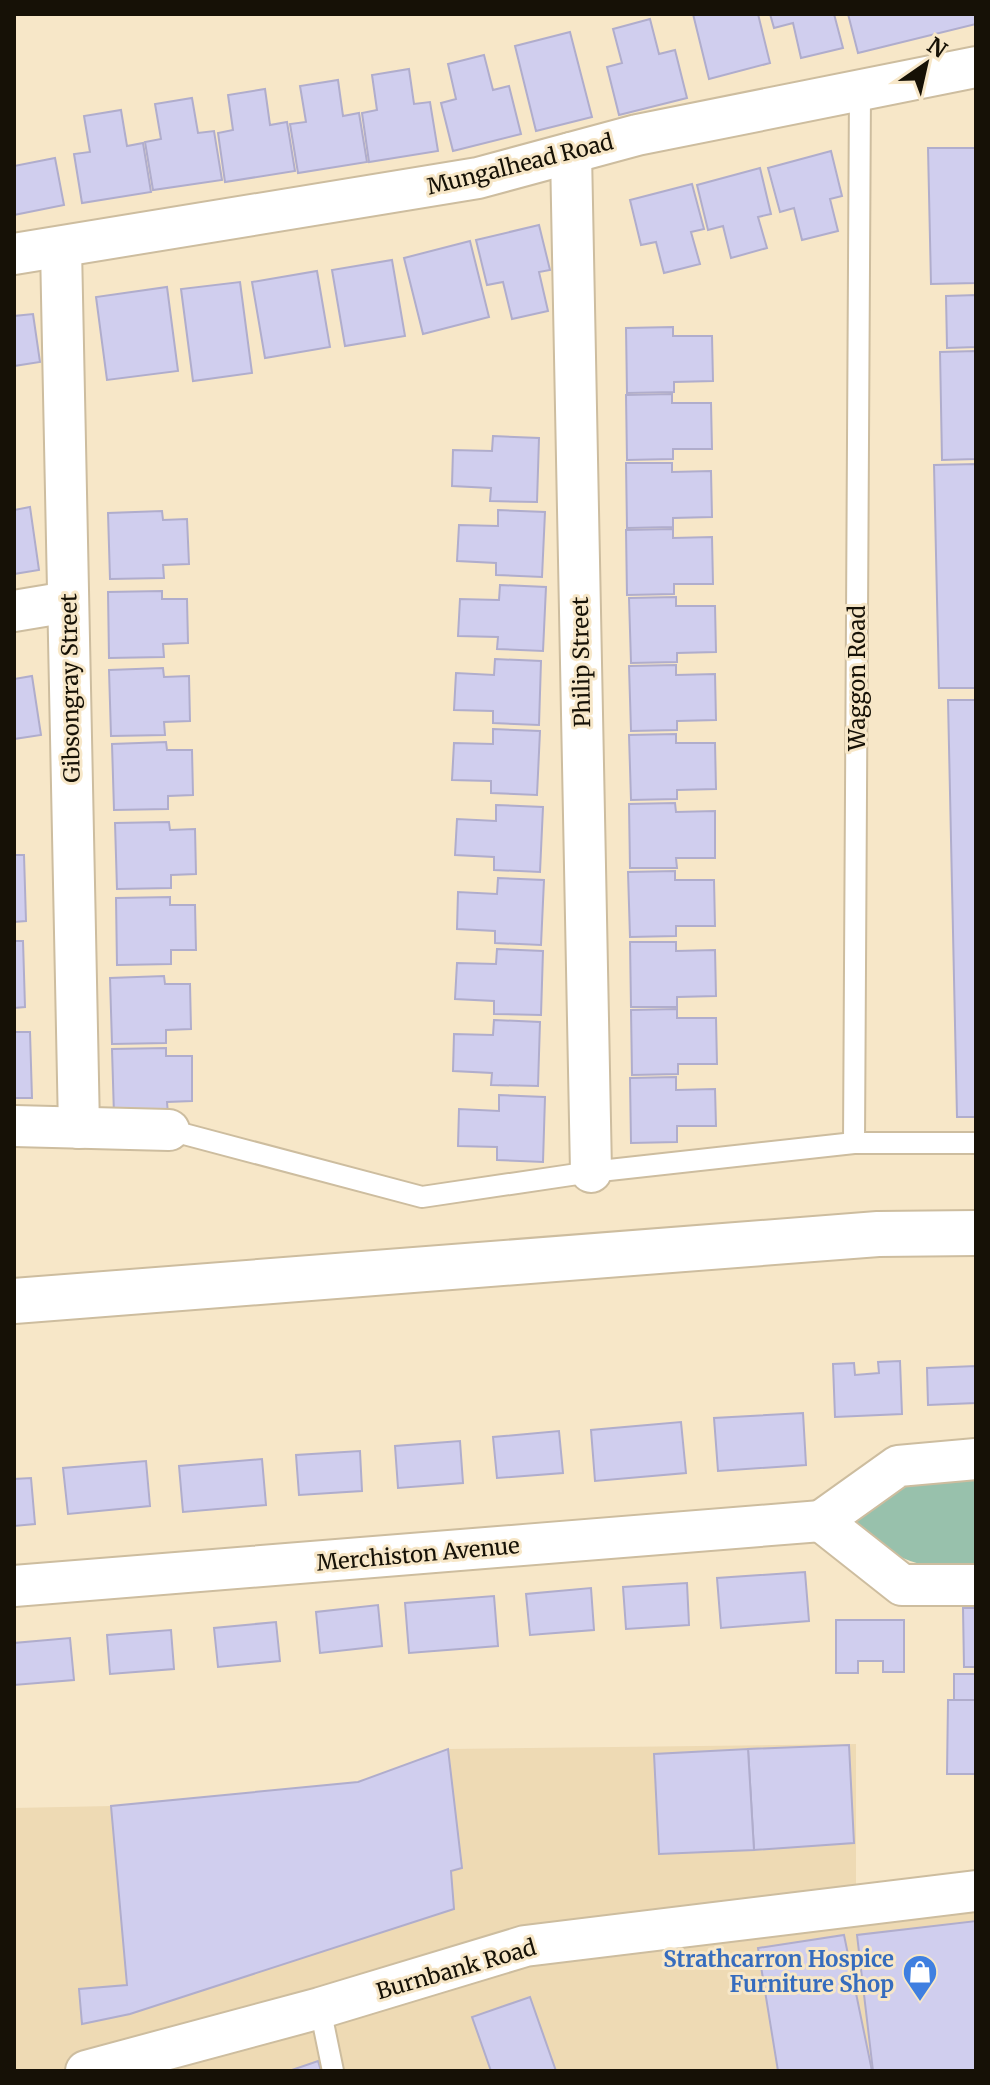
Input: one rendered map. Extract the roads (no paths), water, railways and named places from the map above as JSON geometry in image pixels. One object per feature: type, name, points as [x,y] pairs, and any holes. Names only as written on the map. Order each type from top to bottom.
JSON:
[{"type":"main road","points":[[14,1301],[878,1234],[976,1233]]},
{"type":"street","name":"Mungalhead Road","points":[[14,254],[478,178],[637,135],[976,67]]},
{"type":"street","name":"Philip Street","points":[[571,153],[591,1172]]},
{"type":"street","name":"Gibsongray Street","points":[[61,248],[79,1128]]},
{"type":"street","points":[[14,611],[68,602]]},
{"type":"street","points":[[14,1126],[169,1130]]},
{"type":"street","points":[[976,1459],[898,1466],[821,1521],[902,1585],[976,1585]]},
{"type":"street","name":"Merchiston Avenue","points":[[14,1586],[821,1521]]},
{"type":"street","name":"Burnbank Road","points":[[86,2071],[320,2008],[525,1946],[976,1891]]},
{"type":"lane","name":"Waggon Road","points":[[854,1143],[860,91]]},
{"type":"lane","points":[[169,1130],[422,1197],[591,1172],[854,1143],[976,1143]]},
{"type":"lane","points":[[320,2008],[333,2071]]},
{"type":"place","name":"Strathcarron Hospice Furniture Shop","points":[[920,2003]]}]
